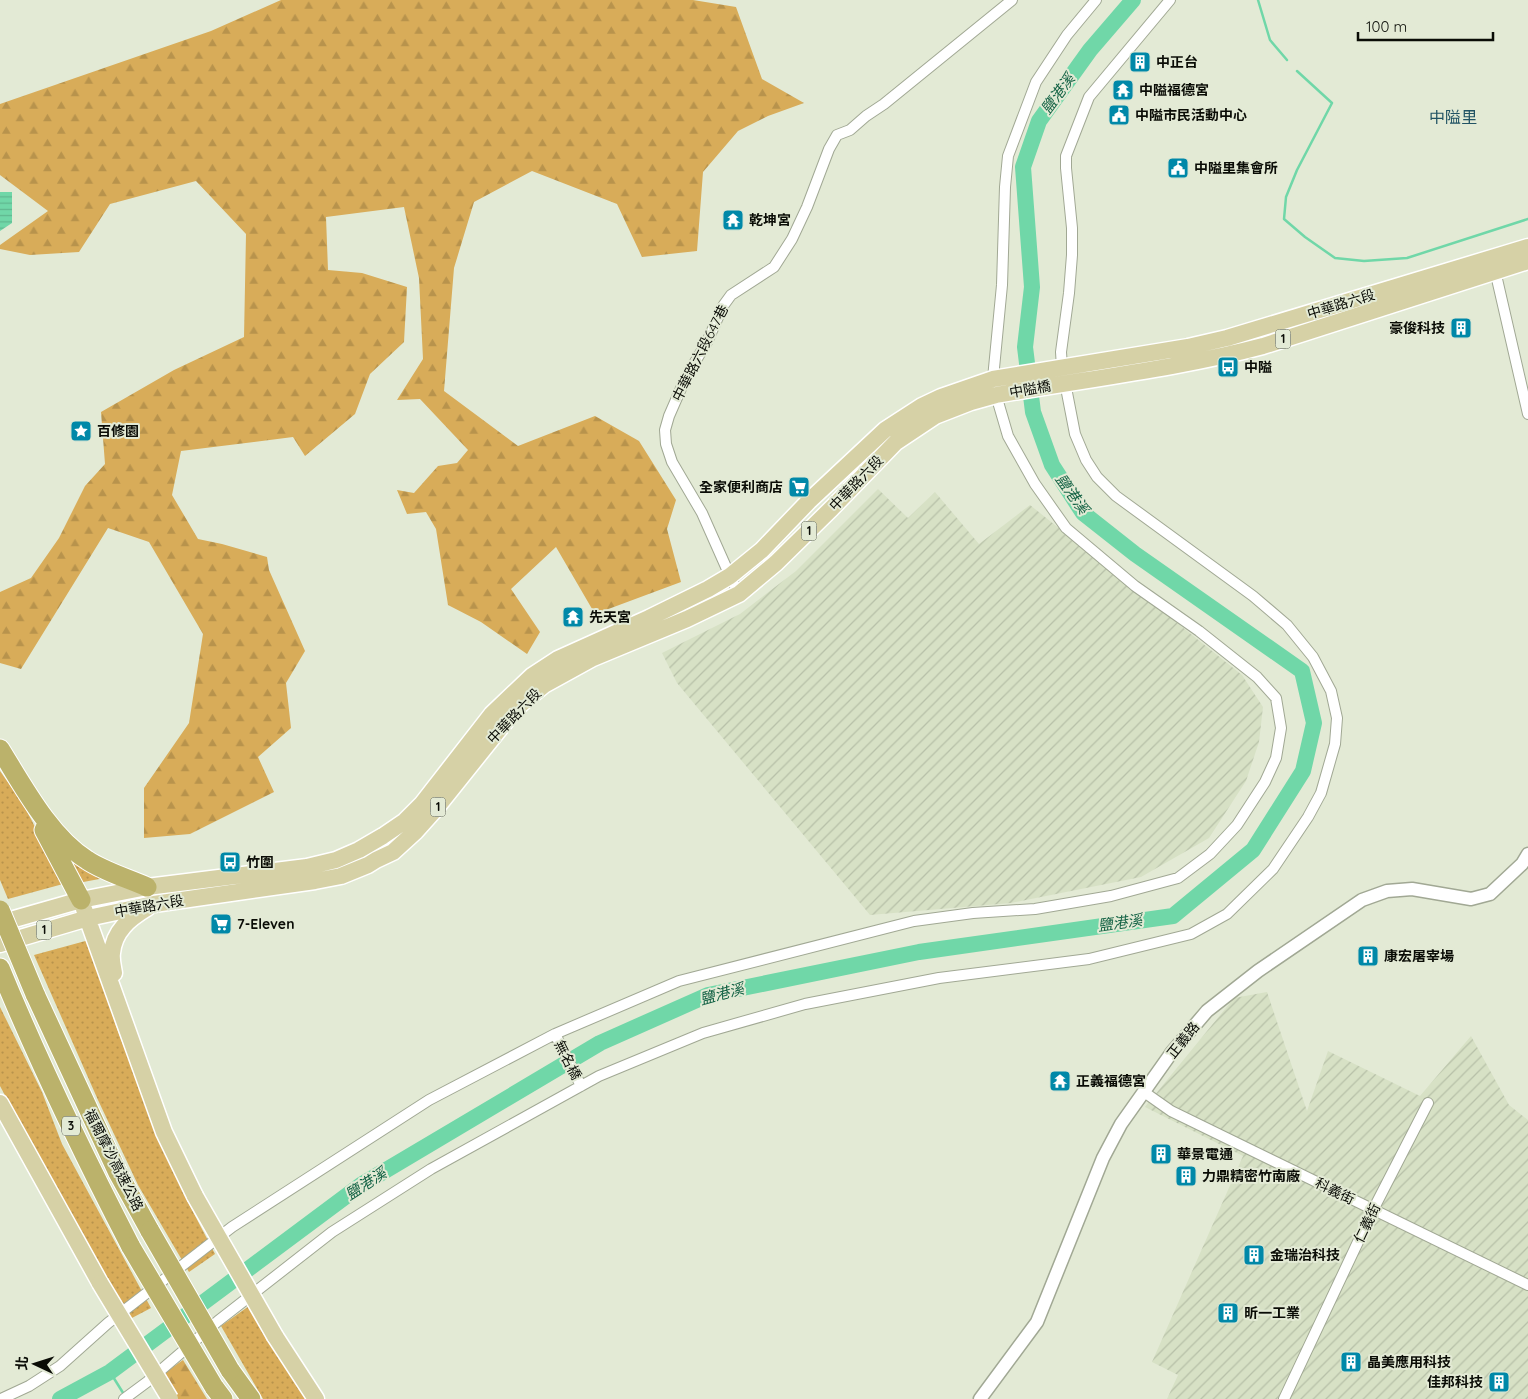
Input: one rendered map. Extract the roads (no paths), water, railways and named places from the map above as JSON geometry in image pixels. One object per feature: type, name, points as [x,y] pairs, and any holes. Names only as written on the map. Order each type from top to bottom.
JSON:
[{"type":"highway","points":[[0,749],[25,789],[66,844],[87,860],[108,871],[128,878],[150,895]]},
{"type":"highway","points":[[25,789],[80,900]]},
{"type":"highway","name":"福爾摩沙高速公路","points":[[0,910],[36,994],[118,1173],[230,1370],[251,1399]]},
{"type":"highway","name":"福爾摩沙高速公路","points":[[0,968],[14,1003],[96,1179],[131,1247],[218,1393]]},
{"type":"main road","name":"中華路六段","points":[[1494,265],[1528,247]]},
{"type":"main road","name":"中華路六段","points":[[1063,375],[1227,338],[1494,265],[1528,262]]},
{"type":"main road","name":"中隘橋","points":[[994,387],[1063,375]]},
{"type":"main road","name":"中華路六段","points":[[0,944],[88,918],[150,895],[336,860],[359,850],[405,821],[422,804],[492,714],[532,676],[558,659],[649,618],[730,576],[762,550],[810,501],[885,430],[922,406],[941,397],[994,387]]},
{"type":"main road","name":"中華路六段","points":[[0,923],[80,900],[315,881],[341,876],[368,866],[393,852],[416,831],[505,722],[521,704],[544,685],[593,658],[687,619],[739,594],[795,544],[896,442],[935,416],[971,402],[994,387]]},
{"type":"main road","points":[[128,1031],[114,978],[111,954],[117,932],[150,895]]},
{"type":"main road","points":[[80,900],[164,1132],[195,1196],[275,1336],[316,1399]]},
{"type":"main road","points":[[0,1103],[100,1283],[170,1399]]},
{"type":"street","name":"中華路六段647巷","points":[[739,594],[702,513],[672,462],[666,444],[667,423],[683,384],[708,342],[723,306],[731,295],[774,267],[792,240],[837,136],[850,130],[884,104],[1012,0]]},
{"type":"street","points":[[1,1399],[28,1386],[60,1366],[108,1323],[248,1216],[428,1100],[555,1034],[679,981],[914,921],[974,913],[1035,909],[1111,896],[1178,878],[1210,854],[1237,825],[1265,782],[1276,758],[1281,728],[1276,698],[1257,677],[1199,631],[1135,586],[1066,528],[1035,484],[1008,436],[994,387],[1002,285],[1005,187],[1008,156],[1036,82],[1067,35],[1096,0]]},
{"type":"street","points":[[128,1396],[218,1321],[332,1232],[431,1169],[599,1076],[703,1033],[805,1004],[939,978],[1090,959],[1191,934],[1227,914],[1273,869],[1308,817],[1321,793],[1335,744],[1337,718],[1331,691],[1313,657],[1287,625],[1252,596],[1116,496],[1097,477],[1086,460],[1075,434],[1063,375],[1061,352],[1072,255],[1072,228],[1066,156],[1089,97],[1170,0]]},
{"type":"street","points":[[1494,265],[1528,414]]},
{"type":"street","name":"正義路","points":[[980,1399],[1037,1322],[1103,1158],[1121,1124],[1172,1052],[1207,1011],[1258,971],[1362,900],[1387,891],[1412,889],[1471,898],[1490,894],[1522,864],[1528,854]]},
{"type":"street","name":"無名橋","points":[[555,1034],[581,1086]]},
{"type":"street","name":"科義街","points":[[1144,1092],[1171,1111],[1528,1285]]},
{"type":"street","name":"仁義街","points":[[1284,1399],[1373,1210],[1428,1103]]},
{"type":"waterway","name":"鹽港溪","points":[[60,1399],[110,1372],[361,1185],[600,1043],[708,995],[919,952],[1173,916],[1253,850],[1303,771],[1314,723],[1302,671],[1135,554],[1083,513],[1052,465],[1033,412],[1025,347],[1032,287],[1023,167],[1039,121],[1090,50],[1133,0]]},
{"type":"waterway","points":[[1258,0],[1270,40],[1287,60]]},
{"type":"waterway","points":[[1297,71],[1332,103],[1297,170],[1286,197],[1284,219],[1305,237],[1335,258],[1364,261],[1407,258],[1528,219]]},
{"type":"waterway","points":[[110,1372],[125,1396]]},
{"type":"place","name":"中正台","points":[[1140,62]]},
{"type":"place","name":"中隘福德宮","points":[[1123,90]]},
{"type":"place","name":"中隘市民活動中心","points":[[1119,115]]},
{"type":"place","name":"中隘里集會所","points":[[1178,168]]},
{"type":"place","name":"乾坤宮","points":[[733,220]]},
{"type":"place","name":"豪俊科技","points":[[1461,328]]},
{"type":"place","name":"中隘","points":[[1228,367]]},
{"type":"place","name":"百修園","points":[[81,431]]},
{"type":"place","name":"全家便利商店","points":[[799,487]]},
{"type":"place","name":"先天宮","points":[[573,617]]},
{"type":"place","name":"竹圍","points":[[230,862]]},
{"type":"place","name":"7-Eleven","points":[[221,924]]},
{"type":"place","name":"康宏屠宰場","points":[[1368,956]]},
{"type":"place","name":"正義福德宮","points":[[1060,1081]]},
{"type":"place","name":"華景電通","points":[[1161,1154]]},
{"type":"place","name":"力鼎精密竹南廠","points":[[1186,1176]]},
{"type":"place","name":"金瑞治科技","points":[[1254,1255]]},
{"type":"place","name":"昕一工業","points":[[1228,1313]]},
{"type":"place","name":"晶美應用科技","points":[[1351,1362]]},
{"type":"place","name":"佳邦科技","points":[[1499,1382]]},
{"type":"district","name":"中隘里","points":[[1453,117]]}]
